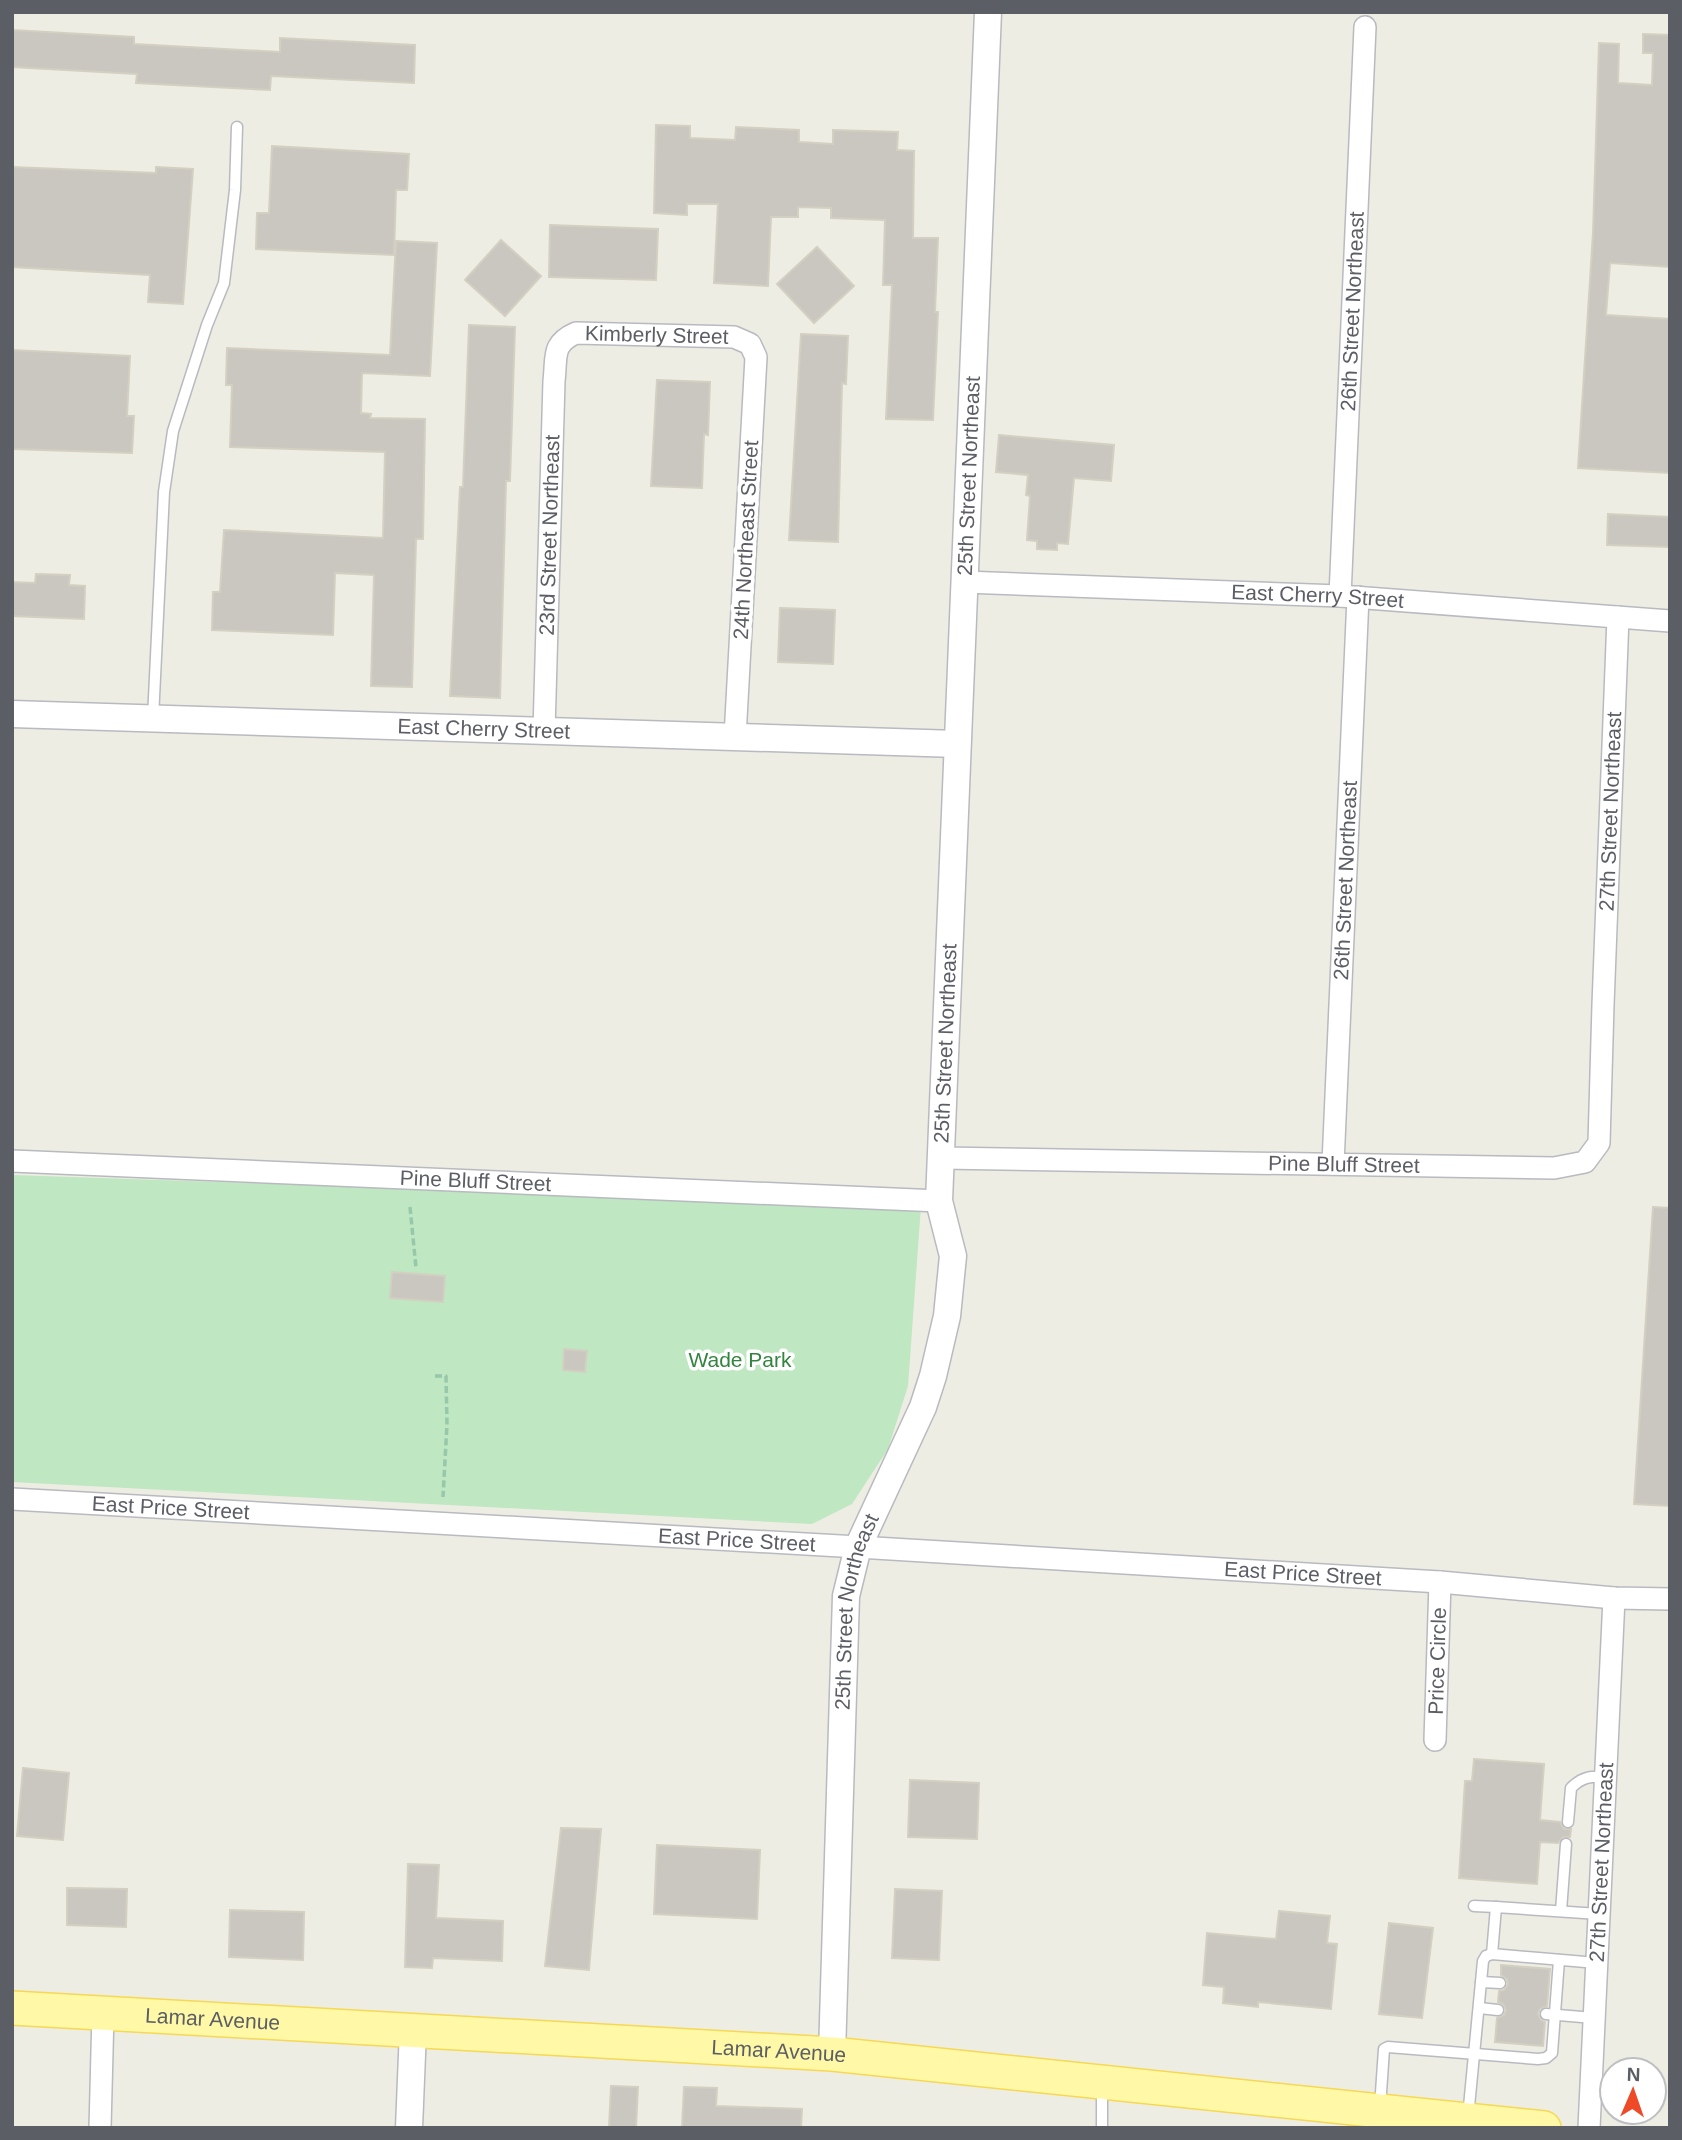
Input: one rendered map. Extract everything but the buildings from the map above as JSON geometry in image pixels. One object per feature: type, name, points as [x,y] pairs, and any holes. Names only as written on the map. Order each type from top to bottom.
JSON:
[{"type":"main road","name":"Lamar Avenue","points":[[12,2008],[832,2054],[1544,2128]]},
{"type":"street","name":"25th Street Northeast","points":[[832,2054],[846,1596],[858,1547],[923,1406],[947,1316],[953,1256],[939,1201],[988,12]]},
{"type":"street","name":"26th Street Northeast","points":[[1333,1164],[1365,27]]},
{"type":"street","name":"Kimberly Street","points":[[562,339],[576,333],[734,337],[750,344]]},
{"type":"street","name":"23rd Street Northeast","points":[[544,731],[554,381],[558,347],[562,339]]},
{"type":"street","name":"24th Northeast Street","points":[[735,737],[756,357],[750,344]]},
{"type":"street","name":"East Cherry Street","points":[[964,582],[1349,597],[1670,621]]},
{"type":"street","name":"27th Street Northeast","points":[[1603,1005],[1618,617]]},
{"type":"street","name":"East Cherry Street","points":[[12,714],[957,744]]},
{"type":"street","name":"Pine Bluff Street","points":[[942,1158],[1554,1168],[1585,1162],[1600,1143],[1603,1005]]},
{"type":"street","name":"Pine Bluff Street","points":[[12,1161],[939,1201]]},
{"type":"street","name":"East Price Street","points":[[12,1499],[1440,1582],[1614,1598],[1670,1599]]},
{"type":"street","name":"Price Circle","points":[[1435,1740],[1440,1582]]},
{"type":"street","name":"27th Street Northeast","points":[[1589,2128],[1614,1598]]},
{"type":"street","points":[[100,2128],[103,2013]]},
{"type":"street","points":[[409,2128],[413,2030]]},
{"type":"lane","points":[[153,718],[165,481],[173,431],[206,325],[224,283],[235,190],[237,127]]},
{"type":"lane","points":[[1568,1822],[1571,1788],[1580,1779],[1606,1777]]},
{"type":"lane","points":[[1561,1911],[1566,1844]]},
{"type":"lane","points":[[1474,1906],[1599,1914]]},
{"type":"lane","points":[[1492,1954],[1496,1908]]},
{"type":"lane","points":[[1468,2120],[1483,1961],[1486,1956],[1492,1954],[1597,1963]]},
{"type":"lane","points":[[1380,2111],[1384,2049],[1388,2047],[1546,2058],[1552,2053],[1553,1987],[1559,1960]]},
{"type":"lane","points":[[1481,1982],[1500,1983]]},
{"type":"lane","points":[[1479,2008],[1498,2010]]},
{"type":"lane","points":[[1551,2015],[1594,2018]]},
{"type":"lane","points":[[1102,2082],[1102,2128]]},
{"type":"path","points":[[410,1207],[416,1268]]},
{"type":"path","points":[[435,1376],[446,1376],[447,1424],[443,1497]]},
{"type":"green space","name":"Wade Park","points":[[12,1175],[921,1206],[908,1386],[888,1449],[852,1504],[812,1524],[12,1482]]}]
